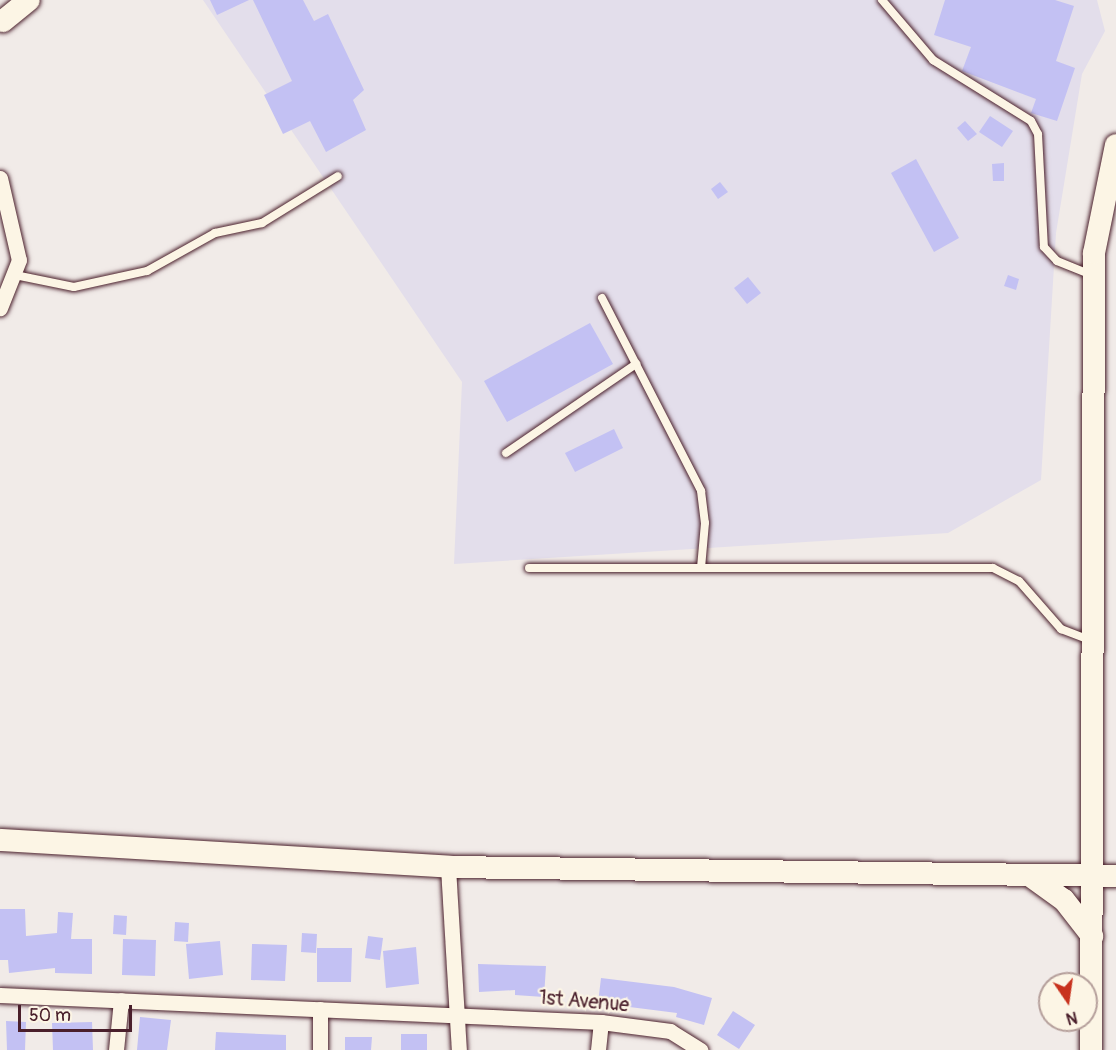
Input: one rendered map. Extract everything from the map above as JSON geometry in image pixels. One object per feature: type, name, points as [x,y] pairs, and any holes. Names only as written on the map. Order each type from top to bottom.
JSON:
[{"type":"main road","points":[[3,16],[29,0]]},
{"type":"main road","points":[[1091,1050],[1094,275],[1116,145]]},
{"type":"main road","points":[[0,840],[448,867],[1032,877],[1116,876]]},
{"type":"main road","points":[[1032,877],[1064,900],[1092,936]]},
{"type":"street","points":[[0,178],[16,230],[15,275],[0,308]]},
{"type":"street","points":[[448,867],[459,1013],[459,1050]]},
{"type":"street","name":"1st Avenue","points":[[0,995],[459,1013],[601,1022],[670,1031],[696,1049]]},
{"type":"street","points":[[116,1050],[121,1000]]},
{"type":"street","points":[[320,1009],[320,1050]]},
{"type":"street","points":[[598,1050],[601,1022]]},
{"type":"lane","points":[[882,0],[933,60],[1031,121],[1038,134],[1044,247],[1058,261],[1094,275]]},
{"type":"lane","points":[[15,275],[74,287],[147,271],[215,233],[262,223],[338,176]]},
{"type":"lane","points":[[602,298],[701,491],[705,523],[701,568]]},
{"type":"lane","points":[[506,453],[636,364]]},
{"type":"lane","points":[[529,568],[993,568],[1019,581],[1060,629],[1092,640]]},
{"type":"shaded area","points":[[203,0],[1097,0],[1105,31],[1082,74],[1056,233],[1041,480],[948,533],[454,564],[462,382]]},
{"type":"building","points":[[210,0],[249,0],[217,15]]},
{"type":"building","points":[[253,0],[303,0],[314,21],[328,14],[364,90],[353,100],[366,130],[326,152],[310,121],[283,134],[264,95],[292,81]]},
{"type":"building","points":[[945,0],[1055,0],[1074,6],[1056,61],[1075,68],[1057,121],[1031,113],[1036,99],[962,71],[971,47],[934,35]]},
{"type":"building","points":[[990,116],[1013,131],[1002,147],[979,132]]},
{"type":"building","points":[[965,121],[977,134],[968,141],[957,128]]},
{"type":"building","points":[[916,159],[959,238],[934,252],[891,173]]},
{"type":"building","points":[[1004,163],[1004,181],[993,181],[992,164]]},
{"type":"building","points":[[720,182],[728,192],[718,199],[711,189]]},
{"type":"building","points":[[1008,275],[1019,279],[1016,290],[1004,286]]},
{"type":"building","points":[[748,277],[761,293],[747,304],[734,288]]},
{"type":"building","points":[[590,323],[613,364],[507,422],[484,381]]},
{"type":"building","points":[[614,429],[623,448],[575,472],[565,453]]},
{"type":"building","points":[[0,909],[25,909],[26,936],[57,933],[58,912],[73,913],[71,939],[92,939],[92,974],[55,973],[55,968],[9,973],[8,960],[0,960]]},
{"type":"building","points":[[114,915],[127,916],[126,935],[113,934]]},
{"type":"building","points":[[175,922],[189,923],[188,942],[174,941]]},
{"type":"building","points":[[302,933],[317,934],[316,953],[301,952]]},
{"type":"building","points":[[368,936],[383,938],[380,960],[365,958]]},
{"type":"building","points":[[123,939],[156,940],[155,976],[122,975]]},
{"type":"building","points":[[220,941],[223,975],[189,979],[186,944]]},
{"type":"building","points":[[252,944],[287,945],[285,981],[251,980]]},
{"type":"building","points":[[416,947],[419,984],[386,988],[383,951]]},
{"type":"building","points":[[317,948],[352,948],[351,982],[317,982]]},
{"type":"building","points":[[478,964],[546,966],[544,997],[515,995],[515,990],[479,992]]},
{"type":"building","points":[[601,978],[674,987],[712,998],[704,1025],[676,1017],[677,1013],[598,1003]]},
{"type":"building","points":[[733,1011],[755,1025],[739,1049],[717,1035]]},
{"type":"building","points":[[140,1017],[171,1020],[167,1050],[137,1050]]},
{"type":"building","points":[[6,1021],[26,1022],[25,1050],[7,1050]]},
{"type":"building","points":[[92,1022],[93,1050],[53,1050],[52,1023]]},
{"type":"building","points":[[216,1032],[286,1035],[286,1050],[215,1050]]},
{"type":"building","points":[[401,1034],[427,1034],[427,1050],[401,1050]]},
{"type":"building","points":[[345,1037],[372,1037],[371,1050],[345,1050]]}]
